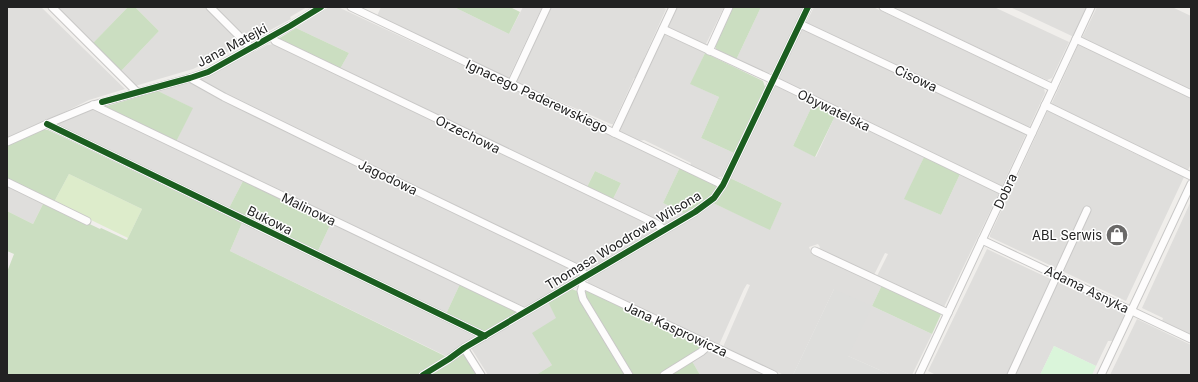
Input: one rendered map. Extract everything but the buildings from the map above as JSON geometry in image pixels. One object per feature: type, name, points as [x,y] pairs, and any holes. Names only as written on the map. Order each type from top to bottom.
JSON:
[{"type":"street","points":[[52,7],[137,92]]},
{"type":"street","points":[[210,7],[251,48]]},
{"type":"street","name":"Jana Matejki","points":[[7,142],[94,105],[208,72],[321,7]]},
{"type":"street","name":"Ignacego Paderewskiego","points":[[351,7],[723,185]]},
{"type":"street","points":[[511,84],[547,7]]},
{"type":"street","points":[[614,133],[673,7]]},
{"type":"street","points":[[709,51],[729,7]]},
{"type":"street","name":"Thomasa Woodrowa Wilsona","points":[[423,375],[449,360],[464,348],[525,312],[583,281],[706,205],[714,198],[723,185],[808,7]]},
{"type":"street","points":[[882,7],[1053,88]]},
{"type":"street","name":"Dobra","points":[[922,374],[948,313],[1091,7]]},
{"type":"street","name":"Cisowa","points":[[800,24],[1032,132]]},
{"type":"street","name":"Obywatelska","points":[[662,29],[773,80],[1005,192]]},
{"type":"street","name":"Orzechowa","points":[[272,36],[275,41],[657,224],[664,230]]},
{"type":"street","points":[[1076,38],[1191,94]]},
{"type":"street","name":"Jagodowa","points":[[190,78],[224,97],[579,269],[583,281]]},
{"type":"street","name":"Malinowa","points":[[94,105],[525,312]]},
{"type":"street","points":[[1045,105],[1191,176]]},
{"type":"street","name":"Bukowa","points":[[47,124],[485,336]]},
{"type":"street","points":[[7,182],[87,220]]},
{"type":"street","points":[[1101,375],[1191,184]]},
{"type":"street","points":[[1011,375],[1087,210]]},
{"type":"street","name":"Adama Asnyka","points":[[982,240],[1057,274],[1191,339]]},
{"type":"street","points":[[815,251],[948,313]]},
{"type":"street","points":[[583,281],[581,291],[583,299],[629,375]]},
{"type":"street","name":"Jana Kasprowicza","points":[[583,281],[709,345],[774,375]]},
{"type":"street","points":[[664,375],[709,345]]},
{"type":"street","points":[[464,348],[481,375]]},
{"type":"shaded area","points":[[7,7],[41,7],[125,89],[89,100],[7,140]]},
{"type":"shaded area","points":[[57,7],[128,7],[93,43]]},
{"type":"shaded area","points":[[135,7],[206,7],[243,44],[193,69],[135,86],[121,71],[159,31]]},
{"type":"shaded area","points":[[215,7],[307,7],[290,17],[291,19],[249,41]]},
{"type":"shaded area","points":[[329,7],[338,7],[680,167],[663,203],[686,214],[667,225],[613,199],[621,183],[595,171],[587,187],[340,69],[349,53],[296,28]]},
{"type":"shaded area","points":[[381,7],[454,7],[509,34],[523,7],[542,7],[508,79],[377,16]]},
{"type":"shaded area","points":[[551,7],[662,7],[666,9],[644,58],[645,59],[637,78],[634,78],[613,124],[515,82]]},
{"type":"shaded area","points":[[677,7],[724,7],[705,46],[667,28]]},
{"type":"shaded area","points":[[761,7],[804,7],[772,72],[767,74],[736,60]]},
{"type":"shaded area","points":[[814,7],[873,7],[1044,88],[1045,93],[1002,186],[779,79],[778,77],[801,28],[807,21]]},
{"type":"shaded area","points":[[892,7],[994,7],[1069,42],[1052,78],[1047,80]]},
{"type":"shaded area","points":[[1010,7],[1088,7],[1074,37]]},
{"type":"shaded area","points":[[1097,7],[1172,7],[1191,16],[1191,90],[1082,38]]},
{"type":"shaded area","points":[[664,34],[705,53],[691,84],[719,97],[701,138],[734,153],[723,176],[717,178],[690,166],[691,163],[644,140],[639,141],[620,132],[619,130]]},
{"type":"shaded area","points":[[1079,43],[1191,97],[1191,164],[1188,170],[1051,105]]},
{"type":"shaded area","points":[[275,44],[659,229],[588,271],[194,80],[218,71],[267,45]]},
{"type":"shaded area","points":[[190,82],[577,272],[578,277],[527,308],[176,142],[192,108],[158,91]]},
{"type":"shaded area","points":[[774,85],[813,104],[793,146],[816,157],[836,114],[924,157],[905,199],[941,215],[960,174],[999,193],[944,307],[877,276],[888,254],[885,253],[874,275],[819,249],[820,247],[818,244],[809,247],[812,255],[816,254],[882,285],[872,306],[932,334],[912,375],[891,375],[848,356],[834,289],[793,375],[784,375],[723,347],[750,285],[747,284],[744,289],[719,345],[588,284],[588,279],[701,213],[713,203],[770,229],[782,203],[730,178]]},
{"type":"shaded area","points":[[93,109],[243,181],[228,210],[54,125]]},
{"type":"shaded area","points":[[1048,110],[1184,177],[1126,301],[1064,272],[1063,269],[1091,208],[1085,206],[1079,217],[1080,220],[1058,267],[1056,268],[990,237]]},
{"type":"shaded area","points":[[7,184],[44,202],[33,224],[7,211]]},
{"type":"shaded area","points":[[1191,201],[1191,335],[1162,321],[1163,318],[1142,308]]},
{"type":"shaded area","points":[[242,223],[474,334],[476,338],[446,356],[230,251]]},
{"type":"shaded area","points":[[331,223],[460,284],[446,314],[317,253]]},
{"type":"shaded area","points":[[987,249],[1078,292],[1079,290],[1126,312],[1113,341],[1108,341],[1096,366],[1054,346],[1040,375],[936,375],[928,371]]},
{"type":"shaded area","points":[[834,289],[872,306],[848,356],[891,375],[793,375]]},
{"type":"shaded area","points":[[548,302],[557,318],[552,365],[536,375],[488,375],[471,348]]},
{"type":"shaded area","points":[[1137,319],[1191,345],[1191,375],[1110,375]]},
{"type":"shaded area","points":[[710,350],[766,375],[700,375],[692,361]]},
{"type":"green space","points":[[128,7],[135,7],[159,31],[121,71],[93,43]]},
{"type":"green space","points":[[454,7],[510,7],[520,12],[509,34]]},
{"type":"green space","points":[[733,7],[761,7],[736,60],[717,51],[715,46]]},
{"type":"green space","points":[[296,28],[349,53],[340,69],[278,39]]},
{"type":"green space","points":[[705,53],[763,81],[765,87],[734,153],[701,138],[719,97],[690,84]]},
{"type":"green space","points":[[158,91],[193,108],[176,142],[104,107]]},
{"type":"green space","points":[[813,104],[836,114],[815,157],[793,146]]},
{"type":"green space","points":[[42,130],[48,130],[242,223],[230,251],[449,358],[419,375],[7,375],[7,272],[14,254],[7,251],[7,211],[33,224],[44,202],[100,229],[101,228],[127,240],[142,209],[69,174],[54,202],[7,179],[7,146]]},
{"type":"green space","points":[[924,157],[960,174],[941,215],[904,199]]},
{"type":"green space","points":[[680,167],[716,184],[714,194],[686,214],[663,203]]},
{"type":"green space","points":[[595,171],[621,183],[613,199],[587,187]]},
{"type":"green space","points":[[69,174],[142,209],[128,238],[54,202]]},
{"type":"green space","points":[[730,178],[782,203],[770,230],[713,203],[720,197]]},
{"type":"green space","points":[[243,181],[331,223],[317,253],[228,210]]},
{"type":"green space","points":[[460,284],[519,313],[487,333],[446,314]]},
{"type":"green space","points":[[882,285],[942,312],[932,334],[872,306]]},
{"type":"green space","points":[[569,288],[577,291],[628,375],[536,375],[552,365],[532,333],[556,318],[548,302]]},
{"type":"green space","points":[[586,290],[705,345],[658,375],[633,375],[584,294]]},
{"type":"green space","points":[[1054,346],[1096,366],[1092,375],[1040,375]]},
{"type":"green space","points":[[463,354],[476,375],[427,375]]},
{"type":"green space","points":[[692,361],[700,375],[669,375]]},
{"type":"cycle path","points":[[102,102],[208,72],[321,7]]},
{"type":"cycle path","points":[[423,375],[464,348],[695,212],[714,198],[723,185],[808,7]]},
{"type":"cycle path","points":[[47,124],[485,336]]},
{"type":"place","name":"ABL Serwis","points":[[1117,235]]}]
